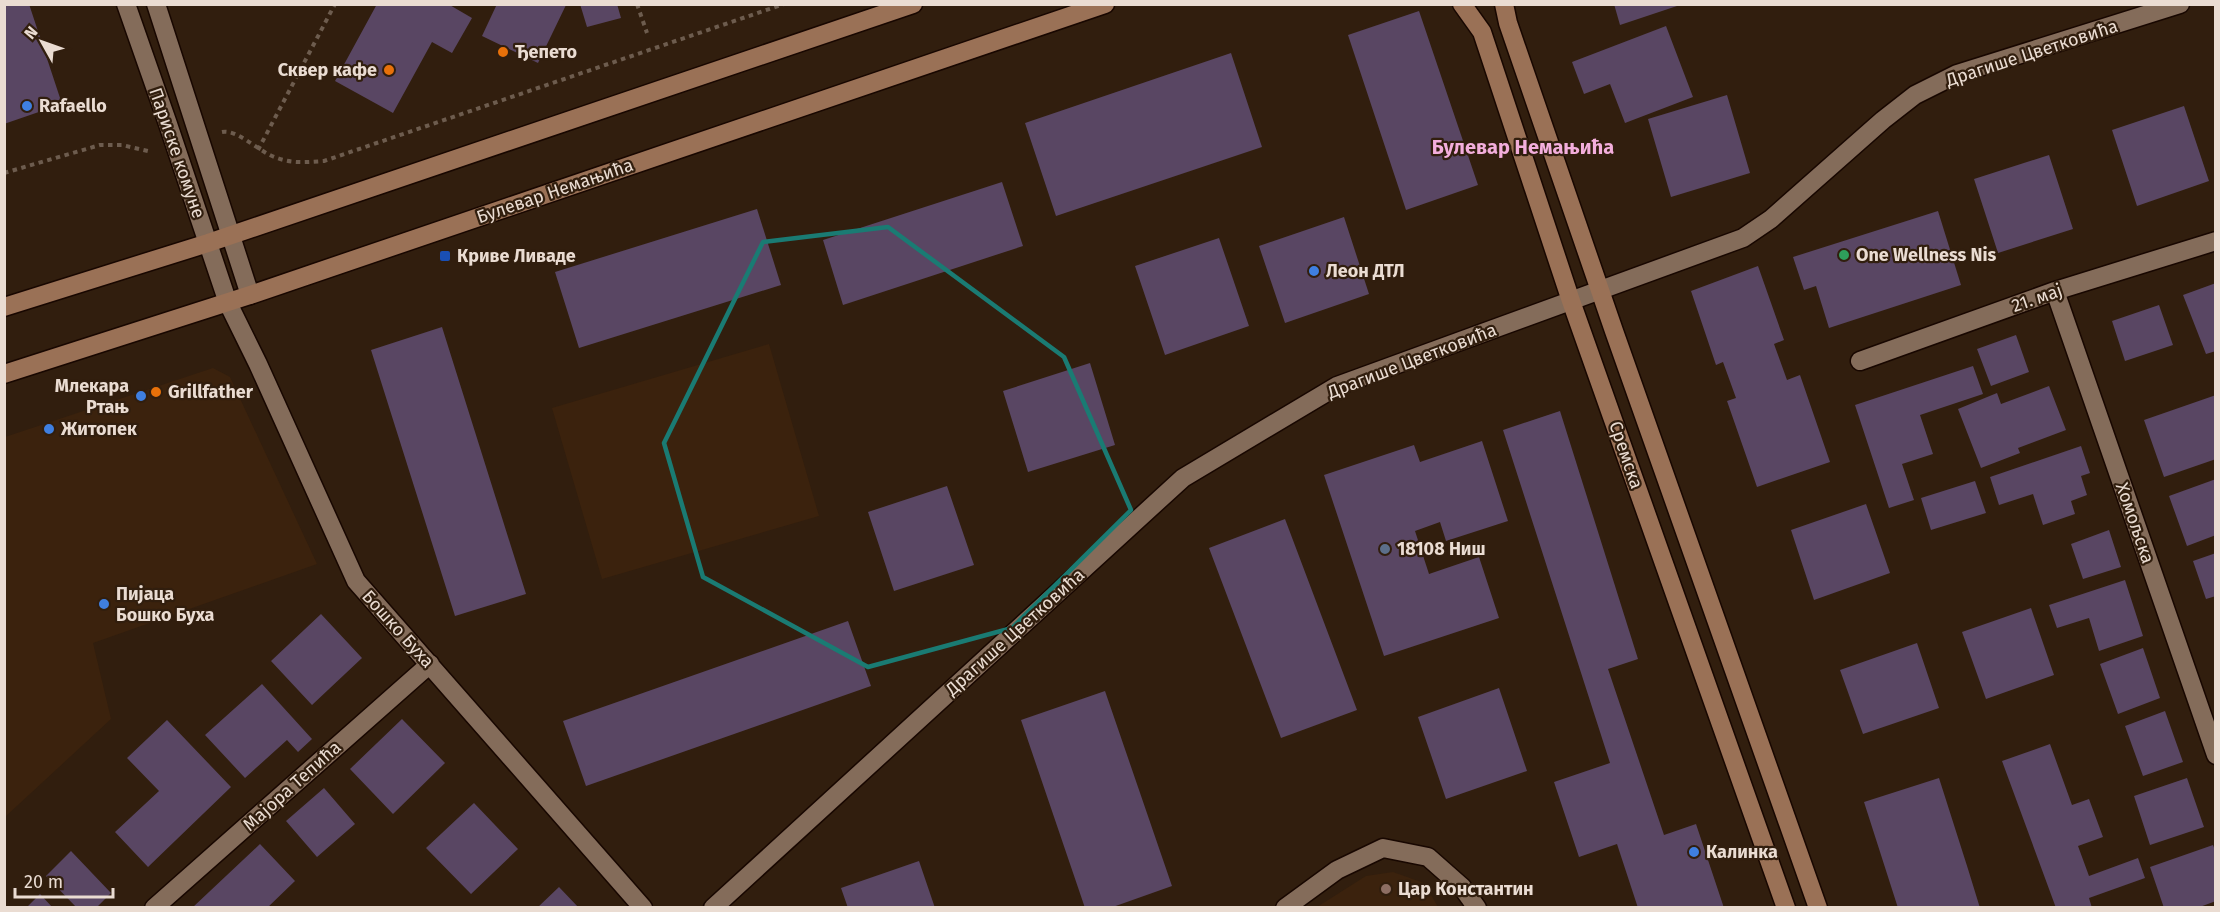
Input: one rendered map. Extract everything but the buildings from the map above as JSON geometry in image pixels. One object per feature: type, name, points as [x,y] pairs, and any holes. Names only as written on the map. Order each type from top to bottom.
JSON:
[{"type":"street","name":"Париске комуне","points":[[126,4],[228,303]]},
{"type":"street","name":"Париске комуне","points":[[156,4],[250,296]]},
{"type":"street","points":[[4,307],[208,243],[913,4]]},
{"type":"street","name":"Булевар Немањића","points":[[4,374],[250,296],[1105,4]]},
{"type":"street","name":"Сремска","points":[[1462,4],[1482,32],[1571,301],[1786,908]]},
{"type":"street","name":"Сремска","points":[[1504,4],[1508,23],[1600,290],[1818,908]]},
{"type":"street","name":"Драгише Цветковића","points":[[713,908],[1184,478],[1337,386],[1743,238],[1771,219],[1883,120],[1915,95],[1957,74],[2180,4]]},
{"type":"street","name":"21. мај","points":[[1860,360],[2055,291],[2216,241]]},
{"type":"street","name":"Хомољска","points":[[2055,291],[2216,754]]},
{"type":"street","name":"Бошко Буха","points":[[228,303],[356,581],[643,908]]},
{"type":"street","name":"Мајора Тепића","points":[[154,908],[430,664]]},
{"type":"street","points":[[1285,908],[1337,870],[1383,848],[1428,857],[1462,887],[1477,908]]},
{"type":"path","points":[[258,150],[335,4]]},
{"type":"path","points":[[637,4],[646,33]]},
{"type":"path","points":[[215,134],[227,131],[238,134],[258,150],[287,162],[303,163],[324,160],[784,4]]},
{"type":"path","points":[[4,173],[100,145],[122,145],[149,153]]},
{"type":"highlighted area","points":[[888,227],[1064,357],[1131,510],[1012,628],[868,667],[703,577],[664,443],[763,242]]},
{"type":"shaded area","points":[[769,344],[819,516],[602,579],[552,408]]},
{"type":"shaded area","name":"Пијаца Бошко Буха","points":[[213,368],[230,377],[317,564],[93,643],[111,719],[5,817],[5,437]]},
{"type":"shaded area","name":"Цар Константин","points":[[1393,872],[1424,883],[1438,907],[1317,907],[1366,876]]},
{"type":"place","name":"Ђепето","points":[[503,52]]},
{"type":"place","name":"Сквер кафе","points":[[389,70]]},
{"type":"place","name":"Rafaello","points":[[27,106]]},
{"type":"place","name":"One Wellness Nis","points":[[1844,255]]},
{"type":"place","name":"Криве Ливаде","points":[[445,256]]},
{"type":"place","name":"Леон ДТЛ","points":[[1314,271]]},
{"type":"place","name":"Grillfather","points":[[156,392]]},
{"type":"place","name":"Млекара Ртањ","points":[[141,396]]},
{"type":"place","name":"Житопек","points":[[49,429]]},
{"type":"place","name":"18108 Ниш","points":[[1385,549]]},
{"type":"place","name":"Пијаца Бошко Буха","points":[[104,604]]},
{"type":"place","name":"Калинка","points":[[1694,852]]},
{"type":"place","name":"Цар Константин","points":[[1386,889]]},
{"type":"district","name":"Булевар Немањића","points":[[1523,147]]}]
